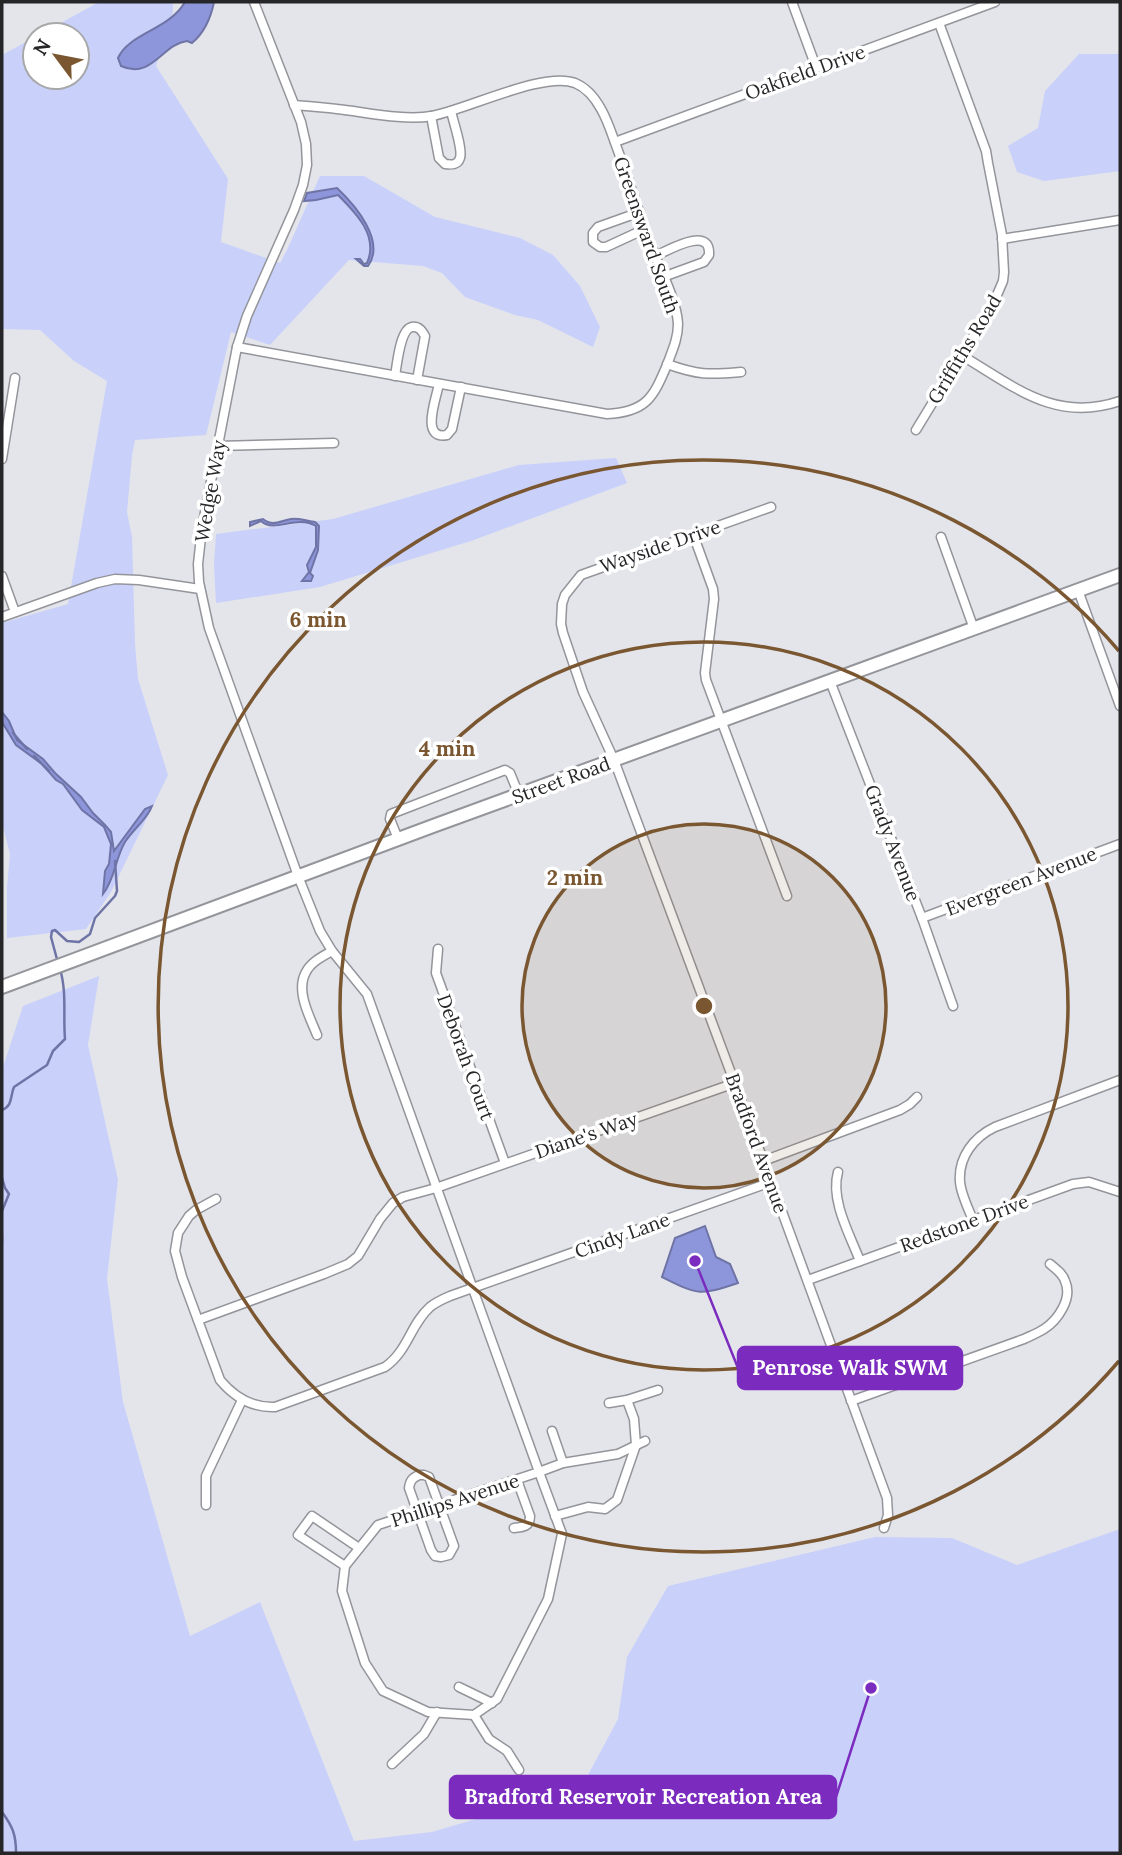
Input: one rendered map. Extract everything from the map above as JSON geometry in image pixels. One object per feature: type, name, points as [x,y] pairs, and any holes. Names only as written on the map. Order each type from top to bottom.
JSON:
[{"type":"main road","name":"Street Road","points":[[2,987],[1120,575]]},
{"type":"street","name":"Wedge Way","points":[[254,2],[301,121],[307,160],[305,177],[294,210],[250,309],[237,347],[202,528],[198,564],[200,589],[209,628],[298,876]]},
{"type":"street","points":[[792,2],[816,67]]},
{"type":"street","name":"Oakfield Drive","points":[[615,142],[995,2]]},
{"type":"street","name":"Griffiths Road","points":[[916,430],[994,302],[1004,272],[1002,239],[986,151],[939,23]]},
{"type":"street","name":"Greensward South","points":[[294,105],[379,115],[431,116],[541,82],[564,80],[582,87],[602,110],[677,317],[677,334],[656,390],[635,409],[617,414],[597,413],[417,380]]},
{"type":"street","points":[[431,116],[439,159],[446,164],[454,164],[461,154],[451,111]]},
{"type":"street","points":[[640,212],[598,227],[593,233],[593,242],[600,247],[606,247],[645,229]]},
{"type":"street","points":[[1002,239],[1120,220]]},
{"type":"street","points":[[655,256],[696,239],[705,241],[709,246],[709,255],[704,262],[663,277]]},
{"type":"street","points":[[237,347],[395,376],[417,380],[425,337],[423,331],[416,327],[404,333],[395,376]]},
{"type":"street","points":[[961,355],[1030,396],[1051,404],[1090,409],[1120,401]]},
{"type":"street","points":[[667,364],[697,374],[741,372]]},
{"type":"street","points":[[2,459],[15,378]]},
{"type":"street","points":[[439,384],[430,426],[438,436],[447,435],[452,429],[461,387]]},
{"type":"street","points":[[218,446],[334,443]]},
{"type":"street","name":"Wayside Drive","points":[[614,760],[583,692],[563,633],[561,615],[565,595],[581,575],[771,508]]},
{"type":"street","points":[[693,534],[713,589],[714,612],[706,680],[787,896]]},
{"type":"street","points":[[941,537],[974,629]]},
{"type":"street","points":[[2,576],[15,612]]},
{"type":"street","points":[[2,617],[115,579],[200,589]]},
{"type":"street","points":[[1078,590],[1120,703]]},
{"type":"street","name":"Grady Avenue","points":[[830,681],[922,918],[953,1006]]},
{"type":"street","name":"Bradford Avenue","points":[[614,760],[887,1498],[888,1515],[884,1528]]},
{"type":"street","points":[[398,839],[390,819],[391,814],[505,770],[510,773],[519,795]]},
{"type":"street","name":"Evergreen Avenue","points":[[922,918],[1120,844]]},
{"type":"street","name":"Phillips Avenue","points":[[298,876],[320,931],[367,994],[562,1534],[548,1598],[497,1699],[474,1714]]},
{"type":"street","name":"Deborah Court","points":[[438,949],[436,973],[505,1163]]},
{"type":"street","points":[[317,1035],[306,1006],[302,982],[307,970],[332,950]]},
{"type":"street","points":[[973,1220],[962,1189],[960,1172],[964,1158],[980,1135],[1120,1080]]},
{"type":"street","name":"Diane's Way","points":[[198,1320],[348,1264],[358,1256],[393,1203],[403,1197],[436,1188],[735,1083]]},
{"type":"street","points":[[763,1161],[900,1110],[917,1097]]},
{"type":"street","points":[[838,1172],[835,1183],[836,1197],[860,1261]]},
{"type":"street","name":"Redstone Drive","points":[[808,1280],[1065,1186],[1084,1181],[1120,1192]]},
{"type":"street","name":"Cindy Lane","points":[[242,1400],[263,1407],[275,1407],[385,1367],[395,1360],[428,1309],[450,1296],[771,1182]]},
{"type":"street","points":[[206,1505],[206,1476],[242,1400],[231,1393],[220,1380],[175,1251],[178,1233],[189,1216],[216,1199]]},
{"type":"street","points":[[851,1401],[1044,1330],[1062,1309],[1067,1292],[1066,1281],[1050,1264]]},
{"type":"street","points":[[609,1403],[658,1390]]},
{"type":"street","points":[[555,1516],[589,1507],[606,1509],[617,1500],[640,1443],[627,1400]]},
{"type":"street","points":[[552,1431],[564,1463]]},
{"type":"street","points":[[540,1472],[564,1463],[618,1454],[640,1443]]},
{"type":"street","name":"Phillips Avenue","points":[[345,1566],[378,1525],[540,1472]]},
{"type":"street","points":[[419,1475],[429,1477],[440,1505],[454,1546],[449,1555],[441,1558],[435,1556],[418,1512],[409,1488],[410,1482],[419,1475]]},
{"type":"street","points":[[514,1528],[526,1526],[530,1522],[517,1480]]},
{"type":"street","points":[[359,1548],[312,1516],[298,1535],[345,1566],[342,1591],[365,1663],[383,1691],[428,1712],[474,1714],[489,1739],[507,1751],[519,1770]]},
{"type":"street","points":[[459,1686],[492,1703]]},
{"type":"street","points":[[392,1764],[424,1734],[437,1712]]},
{"type":"shaded area","points":[[99,2],[173,2],[173,12],[156,66],[228,179],[221,242],[280,263],[320,176],[364,176],[435,217],[520,238],[553,255],[580,286],[600,327],[593,347],[538,320],[515,315],[465,297],[442,273],[423,266],[349,260],[270,345],[231,332],[206,435],[135,440],[132,455],[127,512],[132,537],[138,679],[168,775],[111,892],[86,929],[7,938],[10,854],[2,823],[2,623],[68,604],[107,381],[74,361],[40,330],[2,329],[2,55],[21,45],[21,91],[91,91],[91,21],[64,21]]},
{"type":"shaded area","points":[[1079,54],[1120,54],[1120,171],[1044,181],[1017,172],[1008,146],[1038,128],[1045,91]]},
{"type":"shaded area","points":[[616,458],[627,483],[471,541],[320,587],[216,603],[216,534],[333,519],[519,465]]},
{"type":"shaded area","points":[[99,976],[88,1045],[118,1180],[107,1279],[123,1402],[190,1636],[260,1602],[354,1841],[432,1832],[581,1788],[618,1719],[627,1657],[668,1586],[875,1537],[952,1538],[1017,1565],[1120,1529],[1120,1853],[2,1853],[2,1070],[23,1006]]},
{"type":"water","points":[[185,2],[214,2],[206,24],[192,43],[187,41],[178,44],[141,68],[121,66],[118,58],[123,50],[169,19]]},
{"type":"water","points":[[337,188],[352,204],[371,235],[373,256],[368,266],[356,259],[367,263],[370,253],[368,234],[345,202],[338,195],[304,201],[307,193]]},
{"type":"water","points":[[263,519],[273,523],[298,519],[315,522],[319,526],[318,550],[310,573],[313,576],[311,581],[302,581],[309,572],[307,565],[316,547],[316,526],[301,522],[273,526],[261,521],[250,526],[250,522]]},
{"type":"water","points":[[2,712],[17,740],[43,759],[111,832],[114,851],[145,809],[152,806],[125,842],[103,894],[111,844],[104,827],[82,810],[63,784],[42,764],[16,745],[2,722]]},
{"type":"water","points":[[705,1226],[716,1257],[730,1264],[738,1283],[699,1292],[662,1277],[675,1238]]},
{"type":"waterway","points":[[13,733],[27,749]]},
{"type":"waterway","points":[[34,756],[49,771]]},
{"type":"waterway","points":[[58,963],[52,931],[55,930],[67,941],[79,942],[90,934],[95,918],[117,891],[115,861]]},
{"type":"waterway","points":[[2,1110],[10,1103],[14,1087],[47,1065],[53,1051],[65,1039],[64,995],[60,969]]},
{"type":"waterway","points":[[2,1178],[9,1194],[2,1211]]},
{"type":"waterway","points":[[2,1235],[2,1241]]},
{"type":"waterway","points":[[2,1812],[13,1831],[16,1853]]},
{"type":"place","name":"Penrose Walk SWM","points":[[695,1261]]},
{"type":"place","name":"Bradford Reservoir Recreation Area","points":[[871,1688]]}]
